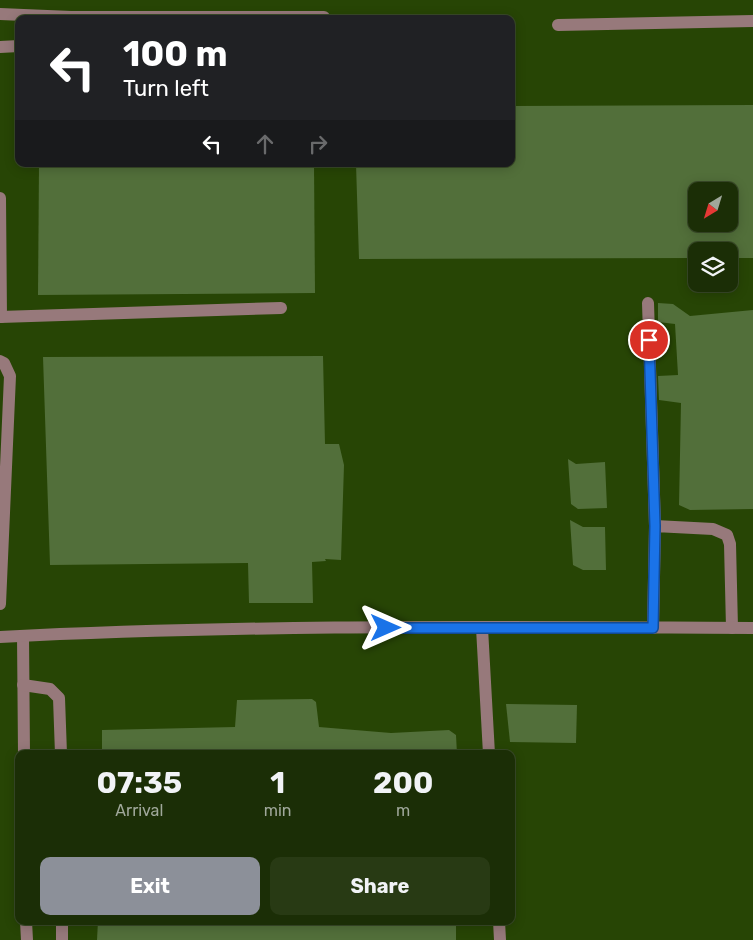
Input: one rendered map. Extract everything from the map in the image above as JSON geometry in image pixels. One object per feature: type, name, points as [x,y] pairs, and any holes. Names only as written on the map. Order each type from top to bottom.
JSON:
[{"type":"lane","points":[[0,14],[18,15]]},
{"type":"lane","points":[[558,25],[753,21]]},
{"type":"lane","points":[[0,47],[15,46]]},
{"type":"lane","points":[[0,198],[1,317],[281,308]]},
{"type":"lane","points":[[648,303],[655,526],[653,628]]},
{"type":"lane","points":[[0,361],[4,363],[10,376],[0,604]]},
{"type":"lane","points":[[655,526],[713,529],[726,535],[730,544],[732,628]]},
{"type":"lane","points":[[0,637],[232,628],[753,628]]},
{"type":"lane","points":[[482,628],[489,750]]},
{"type":"lane","points":[[22,636],[24,750]]},
{"type":"lane","points":[[23,685],[50,689],[59,698],[61,750]]},
{"type":"lane","points":[[26,925],[27,940]]},
{"type":"lane","points":[[62,925],[62,940]]},
{"type":"lane","points":[[499,925],[500,940]]},
{"type":"shaded area","points":[[0,0],[753,0],[753,940],[0,940]]},
{"type":"building","points":[[753,105],[753,258],[738,258],[738,242],[688,242],[688,258],[359,259],[356,167],[515,167],[515,106]]},
{"type":"building","points":[[39,167],[314,167],[315,293],[38,295]]},
{"type":"building","points":[[658,303],[673,304],[690,316],[753,310],[753,509],[690,510],[679,505],[681,403],[659,400],[658,376],[678,375],[675,324],[658,322]]},
{"type":"building","points":[[323,356],[325,444],[339,444],[344,465],[341,560],[325,559],[326,561],[312,562],[313,603],[249,603],[248,563],[50,565],[43,357]]},
{"type":"building","points":[[568,459],[576,464],[605,462],[607,508],[578,509],[571,504]]},
{"type":"building","points":[[570,520],[583,527],[605,527],[606,570],[583,570],[573,565]]},
{"type":"building","points":[[312,699],[316,702],[319,727],[391,733],[449,730],[456,735],[457,750],[102,750],[102,730],[235,727],[237,700]]},
{"type":"building","points":[[506,704],[577,705],[576,743],[510,742]]},
{"type":"building","points":[[98,925],[456,925],[456,940],[97,940]]},
{"type":"route","points":[[386,628],[653,628],[655,526],[649,340]]}]
